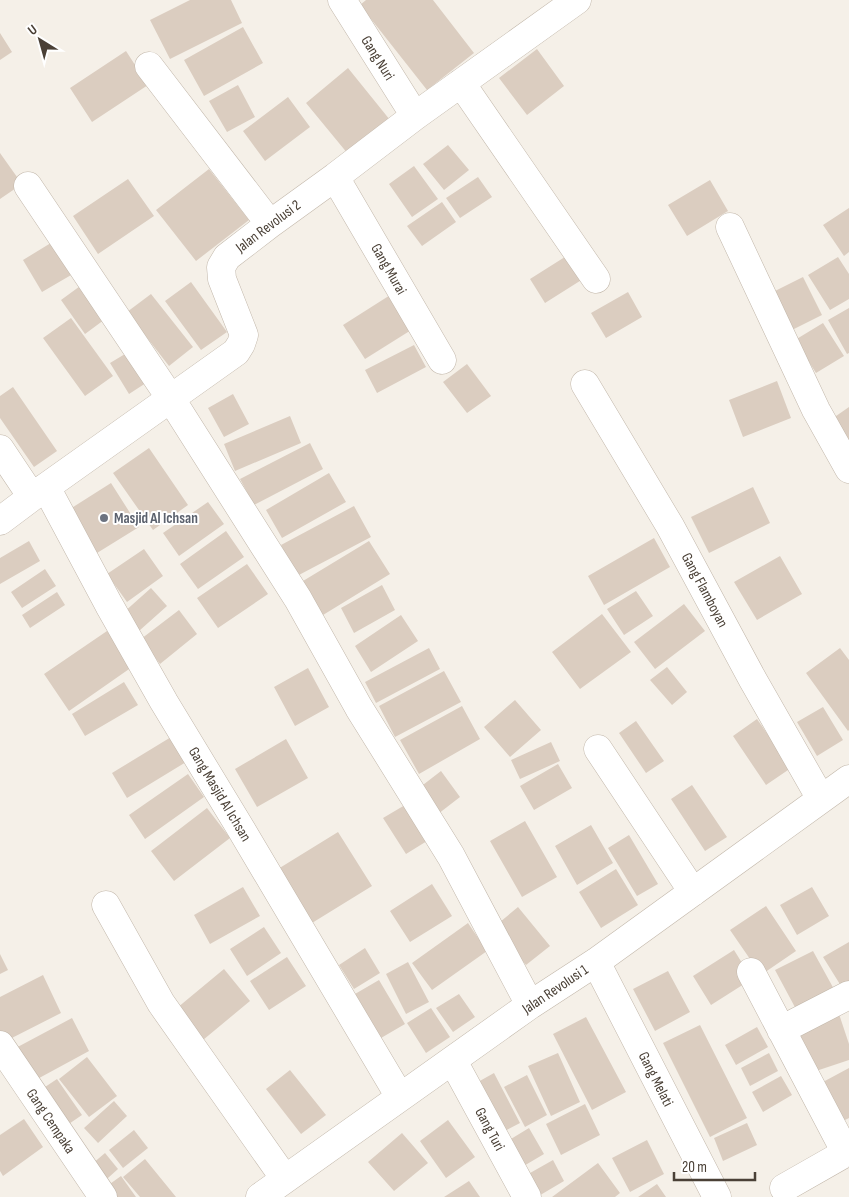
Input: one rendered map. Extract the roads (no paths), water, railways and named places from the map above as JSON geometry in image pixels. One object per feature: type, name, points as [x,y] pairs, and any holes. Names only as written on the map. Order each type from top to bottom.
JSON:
[{"type":"street","name":"Gang Nuri","points":[[342,0],[415,116]]},
{"type":"street","name":"Jalan Revolusi 2","points":[[0,521],[236,352],[244,335],[222,278],[221,268],[227,257],[415,116],[577,0]]},
{"type":"street","points":[[149,66],[270,224]]},
{"type":"street","points":[[461,83],[596,279]]},
{"type":"street","name":"Gang Murai","points":[[335,177],[442,360]]},
{"type":"street","points":[[28,186],[171,399],[298,599],[359,708],[451,856],[530,1006]]},
{"type":"street","points":[[730,227],[816,410],[849,469]]},
{"type":"street","name":"Gang Flamboyan","points":[[586,384],[670,526],[753,680],[821,799]]},
{"type":"street","name":"Gang Masjid Al Ichsan","points":[[0,448],[39,492],[400,1096]]},
{"type":"street","points":[[598,748],[693,892]]},
{"type":"street","name":"Jalan Revolusi 1","points":[[260,1197],[400,1096],[596,962],[849,780]]},
{"type":"street","points":[[106,905],[162,1004],[285,1179]]},
{"type":"street","name":"Gang Melati","points":[[596,962],[717,1197]]},
{"type":"street","points":[[751,972],[780,1030],[847,1152],[780,1194]]},
{"type":"street","points":[[780,1030],[849,995]]},
{"type":"street","name":"Gang Cempaka","points":[[0,1045],[103,1197]]},
{"type":"street","name":"Gang Turi","points":[[453,1061],[527,1197]]},
{"type":"place","name":"Masjid Al Ichsan","points":[[104,518]]}]
